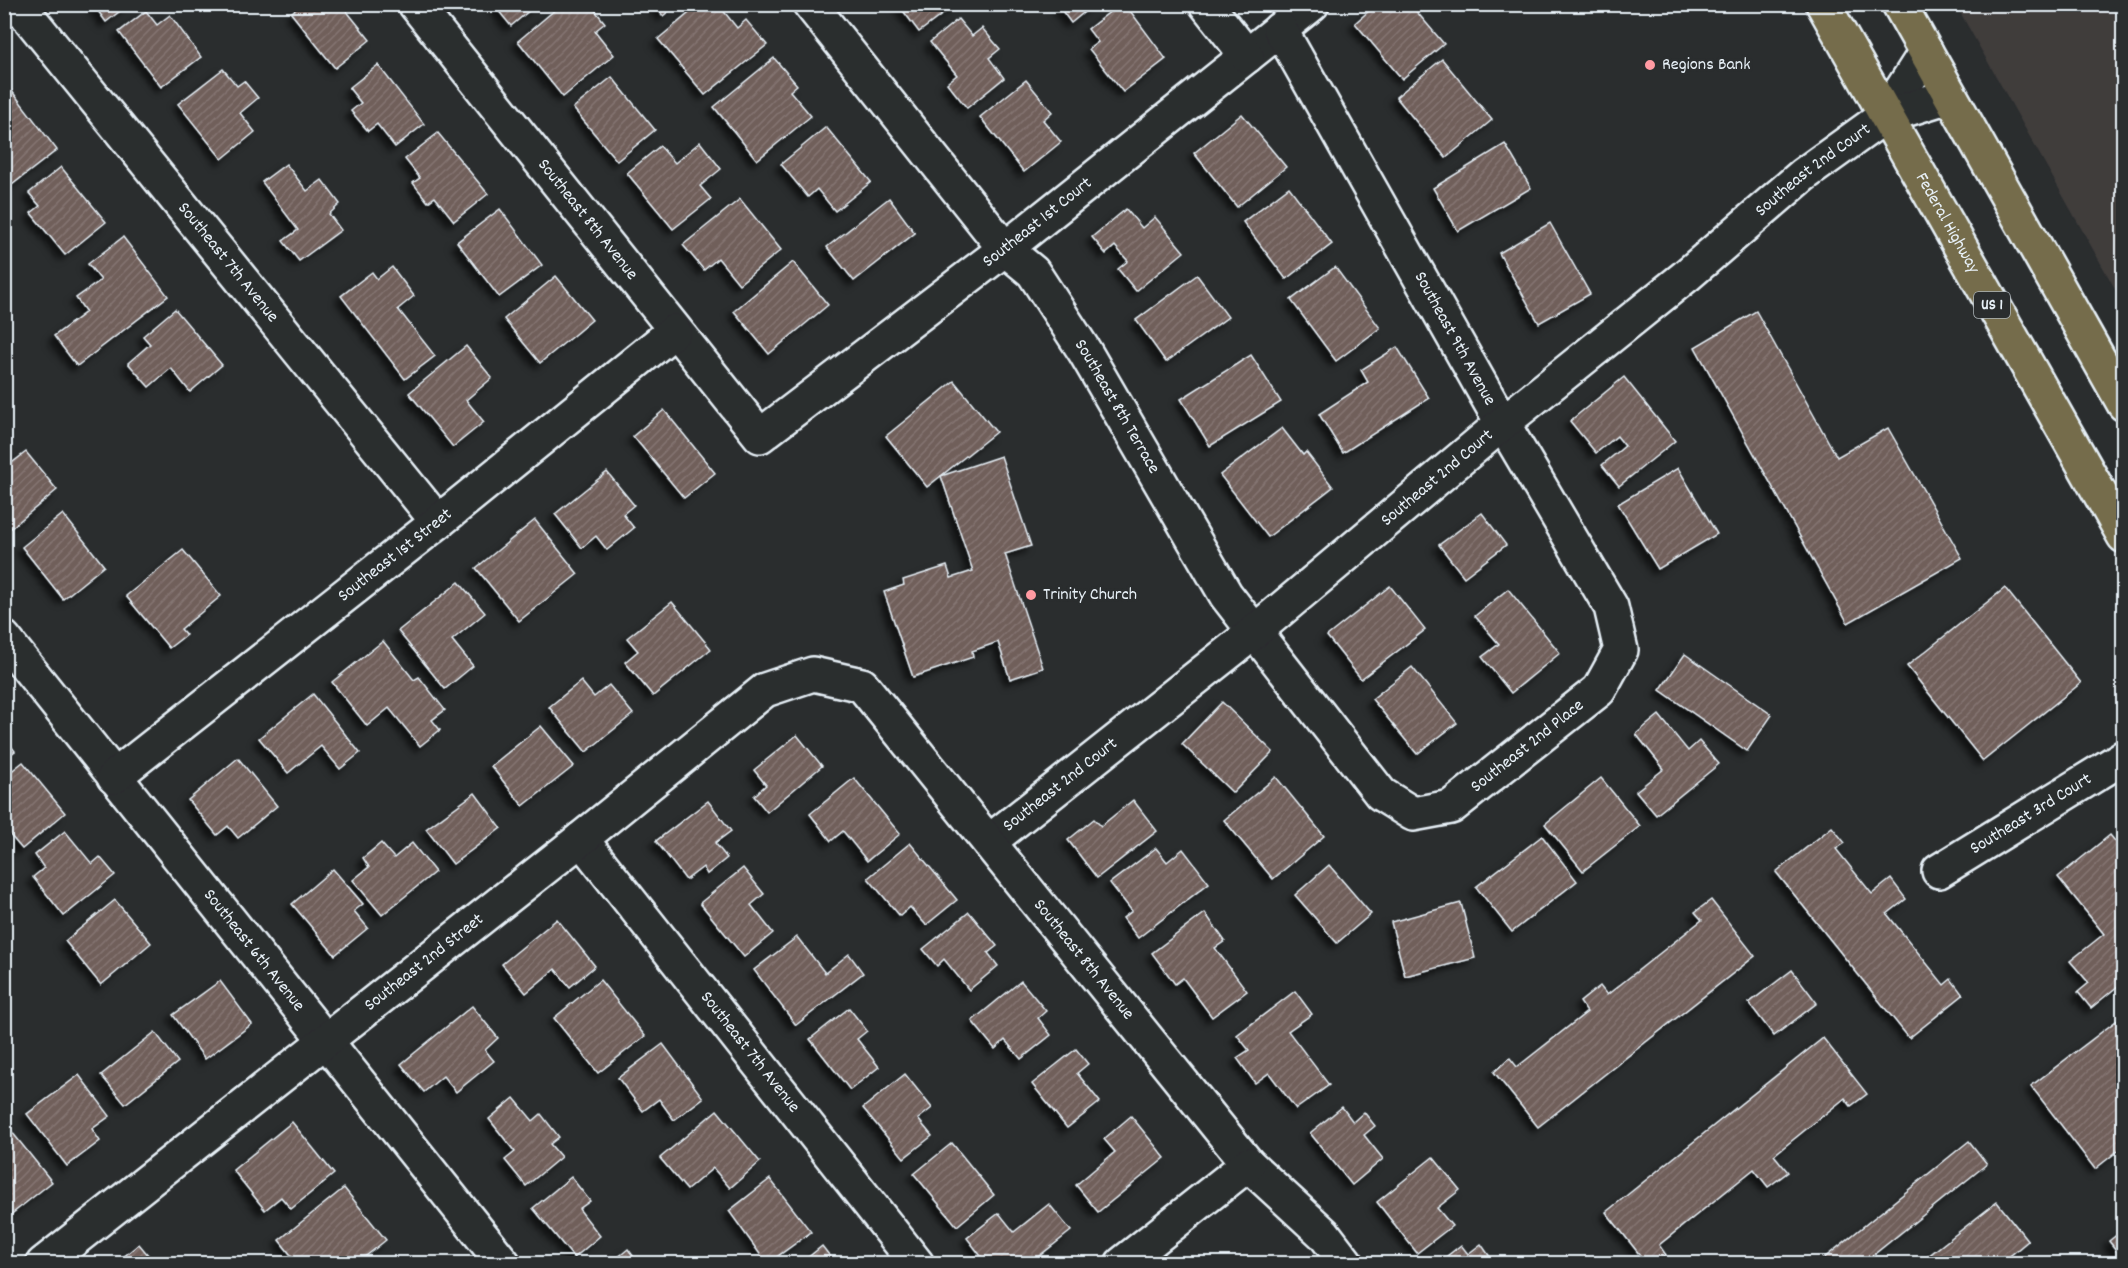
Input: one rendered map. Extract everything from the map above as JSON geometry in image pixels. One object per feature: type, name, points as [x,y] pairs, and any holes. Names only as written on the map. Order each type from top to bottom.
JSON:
[{"type":"main road","name":"Federal Highway","points":[[1823,4],[2124,536]]},
{"type":"main road","points":[[1899,4],[2124,404]]},
{"type":"street","name":"Southeast 7th Avenue","points":[[18,4],[438,522]]},
{"type":"street","name":"Southeast 8th Avenue","points":[[415,4],[760,436]]},
{"type":"street","name":"Southeast 8th Terrace","points":[[810,4],[1005,249],[1033,272],[1085,352],[1226,596],[1253,633],[1381,794],[1413,814]]},
{"type":"street","points":[[1206,4],[1246,56]]},
{"type":"street","name":"Southeast 1st Court","points":[[760,436],[1005,249],[1312,4]]},
{"type":"street","name":"Southeast 9th Avenue","points":[[1280,29],[1503,423],[1611,607],[1621,650]]},
{"type":"street","points":[[1885,116],[1926,52]]},
{"type":"street","points":[[1885,116],[1949,96]]},
{"type":"street","name":"Southeast 2nd Court","points":[[990,841],[1253,633],[1503,423],[1686,276],[1803,175],[1885,116]]},
{"type":"street","name":"Southeast 1st Street","points":[[114,777],[438,522],[674,331]]},
{"type":"street","name":"Southeast 6th Avenue","points":[[4,638],[504,1263]]},
{"type":"street","name":"Southeast 2nd Place","points":[[1413,814],[1451,807],[1599,690],[1621,650]]},
{"type":"street","name":"Southeast 8th Avenue","points":[[813,674],[862,685],[1248,1164],[1324,1234],[1347,1263]]},
{"type":"street","name":"Southeast 2nd Street","points":[[43,1263],[581,839],[765,690],[813,674]]},
{"type":"street","name":"Southeast 3rd Court","points":[[1939,871],[2124,757]]},
{"type":"street","name":"Southeast 7th Avenue","points":[[581,839],[917,1263]]},
{"type":"street","points":[[1122,1263],[1248,1164]]},
{"type":"shaded area","points":[[1956,5],[2123,5],[2123,303]]},
{"type":"building","points":[[93,4],[129,4],[106,22]]},
{"type":"building","points":[[302,4],[341,4],[370,40],[335,68],[291,13]]},
{"type":"building","points":[[493,4],[537,4],[511,26]]},
{"type":"building","points":[[562,4],[590,4],[605,23],[595,31],[614,55],[563,97],[518,41]]},
{"type":"building","points":[[654,4],[677,4],[663,16]]},
{"type":"building","points":[[700,4],[718,4],[737,28],[746,20],[767,45],[705,95],[658,39]]},
{"type":"building","points":[[898,4],[956,4],[919,32]]},
{"type":"building","points":[[1057,4],[1094,4],[1071,23]]},
{"type":"building","points":[[1120,4],[1125,4],[1166,59],[1123,92],[1089,49],[1098,42],[1088,29]]},
{"type":"building","points":[[1377,4],[1410,4],[1444,44],[1402,79],[1355,23]]},
{"type":"building","points":[[146,11],[157,25],[170,15],[201,57],[161,87],[119,32]]},
{"type":"building","points":[[958,19],[972,36],[982,28],[1000,49],[989,58],[1004,78],[967,108],[947,83],[957,75],[930,42]]},
{"type":"building","points":[[774,58],[797,85],[790,91],[811,116],[757,160],[714,107]]},
{"type":"building","points":[[1442,59],[1492,120],[1446,158],[1396,97]]},
{"type":"building","points":[[378,65],[424,124],[395,147],[377,124],[368,131],[351,111],[361,103],[349,88]]},
{"type":"building","points":[[223,69],[237,86],[244,81],[258,98],[240,113],[255,132],[222,159],[178,104]]},
{"type":"building","points":[[612,77],[655,130],[617,161],[573,108]]},
{"type":"building","points":[[1026,80],[1052,112],[1043,120],[1061,142],[1024,172],[980,117]]},
{"type":"building","points":[[8,86],[57,150],[4,191],[4,88]]},
{"type":"building","points":[[1242,114],[1286,167],[1237,207],[1194,153]]},
{"type":"building","points":[[826,127],[871,182],[835,211],[817,189],[808,197],[781,164]]},
{"type":"building","points":[[438,133],[488,194],[454,221],[435,197],[428,202],[413,183],[420,178],[405,159]]},
{"type":"building","points":[[700,142],[721,169],[700,186],[711,199],[673,229],[627,173],[660,146],[675,163]]},
{"type":"building","points":[[1505,144],[1531,188],[1458,231],[1433,188]]},
{"type":"building","points":[[286,164],[307,191],[322,180],[340,204],[329,214],[341,230],[299,261],[283,241],[298,230],[262,182]]},
{"type":"building","points":[[61,167],[106,222],[65,255],[31,213],[40,206],[29,193]]},
{"type":"building","points":[[1289,187],[1332,244],[1286,279],[1243,222]]},
{"type":"building","points":[[889,198],[915,233],[854,281],[827,247]]},
{"type":"building","points":[[740,199],[781,250],[739,284],[718,258],[704,270],[683,245]]},
{"type":"building","points":[[500,209],[542,265],[499,297],[457,242]]},
{"type":"building","points":[[1126,209],[1142,228],[1155,217],[1184,252],[1136,291],[1118,269],[1128,261],[1115,246],[1106,254],[1092,237]]},
{"type":"building","points":[[1550,223],[1590,294],[1539,323],[1499,253]]},
{"type":"building","points":[[123,237],[168,296],[77,366],[54,336],[86,312],[76,298],[101,280],[88,264]]},
{"type":"building","points":[[793,262],[828,305],[769,354],[734,311]]},
{"type":"building","points":[[392,267],[414,296],[398,309],[435,356],[405,379],[341,296],[372,272],[377,279]]},
{"type":"building","points":[[1335,267],[1380,328],[1336,361],[1291,300]]},
{"type":"building","points":[[1197,275],[1228,317],[1166,362],[1136,320]]},
{"type":"building","points":[[556,276],[592,320],[540,363],[504,319]]},
{"type":"building","points":[[175,309],[222,365],[190,392],[171,368],[149,387],[128,363],[150,344],[143,336]]},
{"type":"building","points":[[1756,311],[1837,457],[1888,428],[1962,558],[1848,623],[1695,347]]},
{"type":"building","points":[[466,346],[492,378],[466,400],[484,422],[453,447],[409,393]]},
{"type":"building","points":[[1397,347],[1429,398],[1343,453],[1319,414],[1368,382],[1361,370]]},
{"type":"building","points":[[1251,355],[1281,402],[1210,446],[1181,399]]},
{"type":"building","points":[[1624,377],[1675,441],[1619,486],[1602,465],[1625,446],[1617,436],[1596,453],[1570,421]]},
{"type":"building","points":[[954,381],[996,432],[927,487],[886,436]]},
{"type":"building","points":[[664,410],[715,473],[684,498],[633,436]]},
{"type":"building","points":[[1282,428],[1303,455],[1306,452],[1333,487],[1268,537],[1220,475]]},
{"type":"building","points":[[26,452],[57,490],[5,533],[4,459],[9,465]]},
{"type":"building","points":[[1001,456],[1031,546],[1005,554],[1043,668],[1010,679],[998,642],[972,651],[973,657],[913,677],[884,592],[904,585],[903,580],[947,566],[951,578],[973,571],[941,476]]},
{"type":"building","points":[[1678,468],[1717,534],[1658,569],[1618,504]]},
{"type":"building","points":[[607,472],[634,505],[623,514],[634,528],[607,550],[596,536],[582,548],[555,514]]},
{"type":"building","points":[[1482,513],[1506,545],[1464,577],[1439,545]]},
{"type":"building","points":[[63,514],[104,566],[63,599],[22,547]]},
{"type":"building","points":[[535,520],[578,574],[519,621],[476,568]]},
{"type":"building","points":[[183,550],[221,596],[181,629],[186,635],[169,648],[126,596]]},
{"type":"building","points":[[459,582],[485,613],[452,640],[473,666],[445,689],[398,631]]},
{"type":"building","points":[[1390,586],[1425,630],[1361,679],[1327,636]]},
{"type":"building","points":[[2005,588],[2081,683],[1983,761],[1907,666]]},
{"type":"building","points":[[1508,589],[1560,653],[1511,693],[1482,657],[1499,644],[1475,616]]},
{"type":"building","points":[[672,602],[711,649],[653,696],[625,662],[638,651],[627,638]]},
{"type":"building","points":[[383,641],[414,680],[419,677],[445,710],[432,720],[440,730],[420,746],[389,708],[367,726],[332,682]]},
{"type":"building","points":[[1685,654],[1772,715],[1747,751],[1660,690]]},
{"type":"building","points":[[1412,667],[1457,723],[1417,754],[1372,699]]},
{"type":"building","points":[[581,681],[594,697],[609,685],[633,714],[586,752],[549,707]]},
{"type":"building","points":[[313,694],[360,753],[340,769],[321,746],[288,773],[259,738]]},
{"type":"building","points":[[1222,702],[1273,752],[1233,793],[1182,744]]},
{"type":"building","points":[[1659,715],[1688,751],[1699,741],[1719,764],[1656,815],[1636,791],[1664,769],[1636,734]]},
{"type":"building","points":[[541,726],[574,766],[523,806],[491,766]]},
{"type":"building","points":[[797,735],[822,766],[767,812],[754,796],[766,785],[754,770]]},
{"type":"building","points":[[4,737],[15,751],[4,759]]},
{"type":"building","points":[[238,758],[277,806],[238,838],[228,826],[217,835],[188,800]]},
{"type":"building","points":[[23,762],[65,813],[22,849],[4,828],[4,777]]},
{"type":"building","points":[[1276,777],[1324,836],[1273,879],[1224,820]]},
{"type":"building","points":[[854,778],[900,834],[867,861],[843,831],[831,841],[810,814]]},
{"type":"building","points":[[1601,778],[1640,826],[1583,871],[1545,824]]},
{"type":"building","points":[[475,793],[501,828],[453,864],[426,829]]},
{"type":"building","points":[[1133,800],[1157,831],[1097,878],[1068,840],[1094,819],[1101,826]]},
{"type":"building","points":[[708,801],[731,831],[715,843],[727,858],[707,874],[703,867],[686,880],[656,841]]},
{"type":"building","points":[[1832,827],[1845,843],[1836,849],[1872,894],[1891,879],[1906,899],[1887,914],[1944,985],[1951,979],[1963,995],[1909,1038],[1776,872]]},
{"type":"building","points":[[65,831],[92,864],[100,857],[115,875],[64,916],[33,877],[44,868],[35,855]]},
{"type":"building","points":[[2110,835],[2124,852],[2124,981],[2091,1008],[2078,992],[2089,983],[2070,961],[2104,934],[2058,877]]},
{"type":"building","points":[[1542,836],[1577,881],[1512,932],[1476,887]]},
{"type":"building","points":[[381,843],[394,858],[412,843],[435,872],[382,915],[353,880],[369,867],[363,858]]},
{"type":"building","points":[[910,843],[957,900],[926,925],[910,907],[900,916],[868,878]]},
{"type":"building","points":[[1156,848],[1167,862],[1183,849],[1209,883],[1138,938],[1123,918],[1132,911],[1110,883]]},
{"type":"building","points":[[1329,865],[1371,914],[1337,943],[1295,895]]},
{"type":"building","points":[[743,868],[764,894],[751,905],[773,933],[744,957],[700,903]]},
{"type":"building","points":[[333,869],[363,904],[354,911],[368,928],[335,955],[292,904]]},
{"type":"building","points":[[115,900],[151,943],[101,985],[65,941]]},
{"type":"building","points":[[1711,900],[1755,956],[1538,1127],[1494,1072],[1510,1058],[1517,1067],[1587,1012],[1580,1002],[1600,986],[1607,995],[1702,920],[1695,912]]},
{"type":"building","points":[[1461,903],[1475,958],[1405,976],[1391,922]]},
{"type":"building","points":[[969,912],[997,946],[988,953],[998,966],[969,990],[944,959],[937,966],[923,949]]},
{"type":"building","points":[[1205,913],[1225,941],[1215,948],[1247,991],[1212,1017],[1183,978],[1175,984],[1152,953]]},
{"type":"building","points":[[557,919],[595,966],[570,987],[555,969],[526,993],[502,964]]},
{"type":"building","points":[[797,937],[825,973],[849,954],[863,973],[796,1025],[754,970]]},
{"type":"building","points":[[1792,970],[1817,1003],[1774,1036],[1749,1003]]},
{"type":"building","points":[[600,980],[645,1036],[598,1073],[554,1018]]},
{"type":"building","points":[[220,981],[252,1024],[205,1059],[173,1015]]},
{"type":"building","points":[[1021,981],[1046,1011],[1038,1018],[1051,1035],[1021,1059],[1005,1040],[995,1049],[972,1021]]},
{"type":"building","points":[[1295,991],[1312,1014],[1288,1031],[1329,1085],[1296,1109],[1269,1073],[1255,1083],[1237,1058],[1249,1050],[1237,1035]]},
{"type":"building","points":[[472,1006],[498,1038],[485,1050],[494,1061],[456,1092],[443,1076],[424,1092],[401,1064]]},
{"type":"building","points":[[849,1008],[867,1031],[857,1039],[879,1067],[850,1090],[810,1039]]},
{"type":"building","points":[[2124,1015],[2124,1125],[2121,1127],[2124,1131],[2124,1146],[2095,1169],[2031,1086]]},
{"type":"building","points":[[155,1032],[178,1062],[125,1104],[101,1075]]},
{"type":"building","points":[[1823,1038],[1867,1094],[1851,1106],[1845,1098],[1774,1155],[1788,1172],[1768,1187],[1754,1169],[1659,1245],[1666,1255],[1656,1264],[1647,1264],[1606,1212]]},
{"type":"building","points":[[663,1044],[703,1098],[674,1120],[659,1099],[643,1111],[618,1078]]},
{"type":"building","points":[[1076,1049],[1088,1064],[1077,1073],[1100,1102],[1067,1128],[1032,1084]]},
{"type":"building","points":[[905,1074],[932,1108],[918,1119],[932,1136],[904,1158],[863,1108]]},
{"type":"building","points":[[79,1075],[110,1116],[92,1129],[100,1141],[67,1166],[27,1114]]},
{"type":"building","points":[[514,1098],[533,1121],[541,1114],[559,1137],[550,1144],[561,1157],[526,1186],[505,1160],[515,1152],[489,1119]]},
{"type":"building","points":[[1342,1107],[1353,1122],[1364,1112],[1375,1126],[1364,1135],[1383,1159],[1352,1185],[1310,1133]]},
{"type":"building","points":[[717,1110],[760,1162],[730,1188],[713,1168],[687,1190],[660,1158]]},
{"type":"building","points":[[1131,1116],[1165,1158],[1098,1212],[1076,1185],[1115,1152],[1104,1139]]},
{"type":"building","points":[[292,1122],[334,1174],[291,1209],[281,1197],[265,1210],[233,1170]]},
{"type":"building","points":[[12,1132],[52,1182],[4,1220],[4,1138]]},
{"type":"building","points":[[1969,1141],[1987,1164],[1862,1264],[1817,1264]]},
{"type":"building","points":[[952,1143],[994,1195],[957,1226],[914,1174]]},
{"type":"building","points":[[1433,1157],[1460,1190],[1437,1208],[1452,1226],[1417,1253],[1377,1202]]},
{"type":"building","points":[[571,1177],[590,1201],[579,1209],[600,1236],[574,1258],[533,1208]]},
{"type":"building","points":[[770,1179],[811,1232],[767,1264],[729,1211]]},
{"type":"building","points":[[344,1188],[386,1240],[356,1264],[298,1264],[279,1240]]},
{"type":"building","points":[[1997,1202],[2028,1241],[2000,1264],[1918,1264]]},
{"type":"building","points":[[1049,1204],[1071,1231],[1029,1264],[987,1264],[967,1238],[999,1213],[1014,1232]]},
{"type":"building","points":[[2124,1229],[2124,1260],[2109,1241]]},
{"type":"building","points":[[139,1244],[154,1262],[115,1264]]},
{"type":"building","points":[[1481,1244],[1495,1264],[1437,1264],[1461,1245],[1468,1254]]},
{"type":"building","points":[[822,1246],[836,1264],[800,1264]]},
{"type":"building","points":[[628,1249],[639,1264],[610,1264]]},
{"type":"place","name":"Regions Bank","points":[[1650,65]]},
{"type":"place","name":"Trinity Church","points":[[1031,595]]}]
